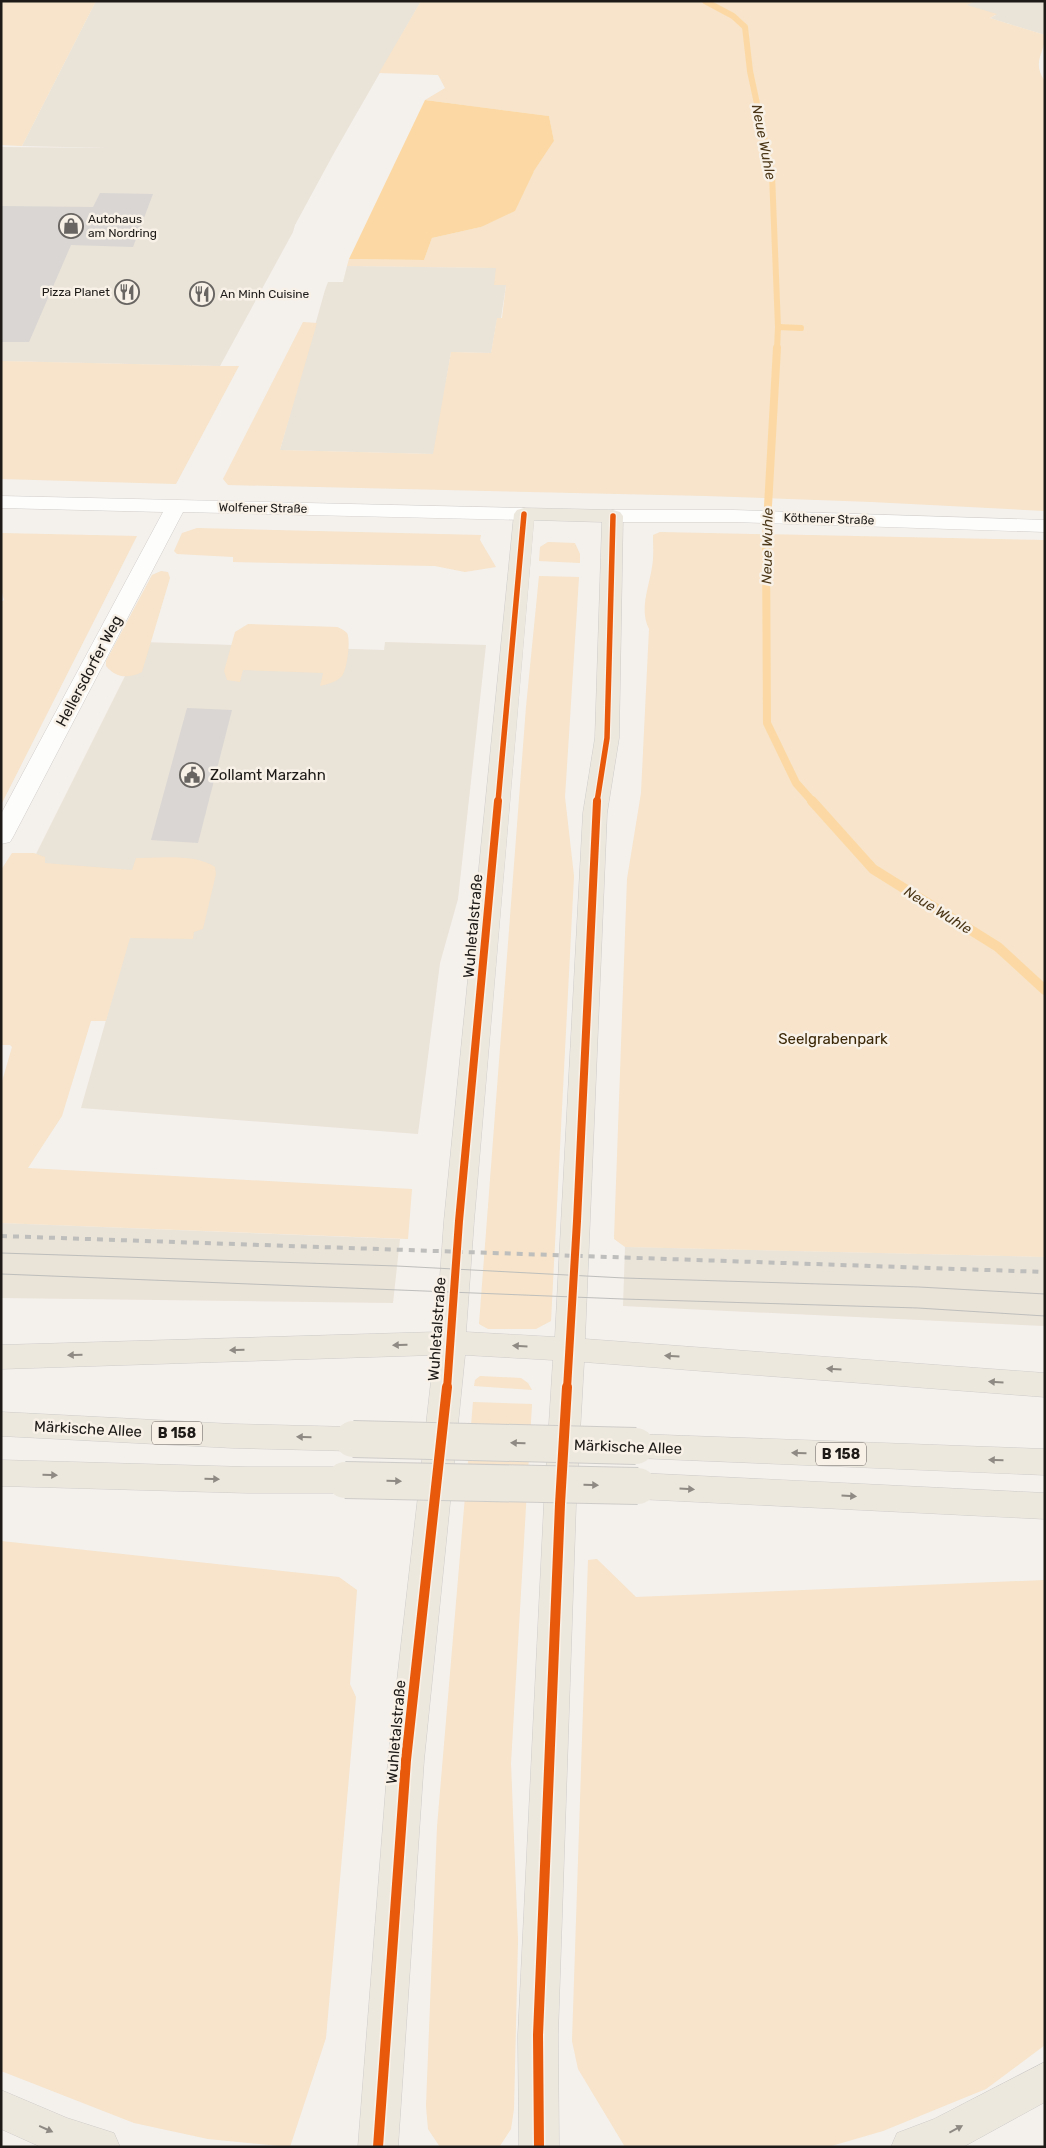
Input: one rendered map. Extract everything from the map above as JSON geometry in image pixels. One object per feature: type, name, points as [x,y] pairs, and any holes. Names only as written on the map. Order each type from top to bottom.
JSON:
[{"type":"main road","points":[[524,514],[613,516],[607,738],[596,813],[577,1222],[568,1348],[538,2035],[539,2147]]},
{"type":"main road","name":"Wuhletalstraße","points":[[378,2147],[406,1760],[446,1391],[448,1343],[524,514]]},
{"type":"main road","points":[[1,1357],[448,1343]]},
{"type":"main road","name":"Wuhletalstraße","points":[[448,1343],[568,1348],[1045,1385]]},
{"type":"main road","name":"Märkische Allee","points":[[1,1424],[232,1436],[636,1446],[1045,1462]]},
{"type":"main road","points":[[1,1473],[248,1480],[638,1486],[1045,1506]]},
{"type":"main road","points":[[911,2147],[943,2136],[1045,2082]]},
{"type":"main road","points":[[1,2109],[65,2138],[100,2147]]},
{"type":"street","name":"Wolfener Straße","points":[[1,502],[524,514]]},
{"type":"street","name":"Hellersdorfer Weg","points":[[1,837],[176,506]]},
{"type":"street","name":"Köthener Straße","points":[[613,516],[732,516],[1045,526]]},
{"type":"shaded area","points":[[96,1],[421,1],[334,153],[220,366],[1,361],[1,147],[109,148],[22,146]]},
{"type":"shaded area","points":[[975,1],[1045,1],[1045,35],[990,18],[996,15],[966,5]]},
{"type":"shaded area","points":[[425,100],[549,116],[554,141],[534,171],[515,211],[481,227],[432,238],[424,260],[349,259]]},
{"type":"shaded area","points":[[347,266],[496,268],[506,285],[501,318],[497,319],[491,353],[451,352],[434,454],[280,450],[325,290],[328,282],[343,282]]},
{"type":"shaded area","points":[[142,642],[384,650],[385,642],[486,645],[458,899],[440,963],[418,1134],[81,1108],[147,876],[32,862]]},
{"type":"shaded area","points":[[1,1223],[400,1239],[393,1303],[1,1298]]},
{"type":"shaded area","points":[[625,1247],[1045,1257],[1045,1326],[623,1306]]},
{"type":"green space","points":[[1,1],[96,1],[22,146],[1,145]]},
{"type":"green space","points":[[421,1],[975,1],[967,5],[997,14],[990,18],[1045,35],[1039,68],[1045,81],[1045,511],[707,496],[228,485],[223,479],[303,322],[317,323],[280,450],[433,454],[451,352],[491,353],[497,318],[502,318],[506,285],[494,285],[496,268],[347,266],[349,259],[424,260],[432,238],[481,227],[534,171],[554,141],[549,116],[425,100],[445,88],[438,75],[379,73]]},
{"type":"green space","points":[[1,361],[239,366],[176,484],[1,479]]},
{"type":"green space","points":[[197,528],[481,535],[480,540],[496,567],[465,572],[435,566],[233,562],[233,557],[177,554],[174,551],[182,533]]},
{"type":"green space","name":"Seelgrabenpark","points":[[660,532],[1045,540],[1045,1257],[625,1247],[614,1239],[627,879],[641,793],[649,629],[646,622],[645,606],[653,563],[653,535]]},
{"type":"green space","points":[[1,533],[137,536],[1,805],[1,602],[4,600],[1,589]]},
{"type":"green space","points":[[548,542],[575,543],[580,554],[580,563],[539,561],[540,547]]},
{"type":"green space","points":[[161,571],[168,572],[170,578],[142,672],[132,676],[118,675],[106,666],[106,661],[152,575]]},
{"type":"green space","points":[[539,576],[579,577],[565,797],[574,876],[551,1321],[536,1329],[488,1329],[479,1324],[526,707]]},
{"type":"green space","points":[[248,624],[337,627],[341,629],[347,633],[349,642],[344,673],[338,680],[320,686],[323,673],[243,670],[240,682],[227,680],[224,671],[235,632]]},
{"type":"green space","points":[[12,853],[34,853],[45,857],[45,863],[132,870],[136,858],[187,858],[215,867],[216,874],[203,929],[194,932],[193,939],[130,938],[106,1021],[91,1021],[62,1116],[28,1168],[412,1189],[408,1239],[1,1223],[1,1085],[12,1047],[10,1045],[1,1045],[1,870]]},
{"type":"green space","points":[[480,1376],[521,1378],[528,1383],[532,1390],[474,1386],[475,1380]]},
{"type":"green space","points":[[473,1402],[532,1404],[511,1763],[518,1940],[514,2109],[511,2129],[500,2146],[440,2147],[428,2129],[426,2106],[437,1827]]},
{"type":"green space","points":[[1,1541],[339,1577],[357,1590],[350,1684],[356,1697],[326,2038],[290,2147],[208,2139],[134,2123],[1,2071]]},
{"type":"green space","points":[[597,1559],[636,1597],[1045,1580],[1045,2045],[986,2089],[883,2131],[828,2147],[625,2147],[578,2069],[572,2041],[588,1560]]},
{"type":"building","points":[[100,193],[153,194],[133,247],[71,245],[29,342],[1,342],[1,206],[93,207]]},
{"type":"building","name":"Zollamt Marzahn","points":[[187,708],[232,710],[198,843],[151,840]]},
{"type":"waterway","name":"Neue Wuhle","points":[[705,1],[733,16],[745,27],[750,71],[772,174],[778,327]]},
{"type":"waterway","name":"Neue Wuhle","points":[[777,350],[778,327]]},
{"type":"waterway","points":[[778,327],[801,328]]},
{"type":"waterway","name":"Neue Wuhle","points":[[777,348],[766,541],[767,723],[796,783],[813,802]]},
{"type":"waterway","name":"Neue Wuhle","points":[[812,801],[873,869],[998,947],[1045,990]]},
{"type":"tram line","points":[[1,1253],[397,1266],[624,1278],[919,1287],[1045,1294]]},
{"type":"tram line","points":[[1,1274],[623,1299],[918,1308],[1045,1316]]},
{"type":"railway","points":[[1,1236],[1045,1272]]},
{"type":"cycle path","points":[[378,2147],[406,1760],[447,1391],[459,1221],[524,514]]},
{"type":"cycle path","points":[[539,2147],[538,2035],[560,1504],[577,1221],[595,813],[607,738],[613,516]]},
{"type":"place","name":"Autohaus am Nordring","points":[[71,226]]},
{"type":"place","name":"Pizza Planet","points":[[127,292]]},
{"type":"place","name":"An Minh Cuisine","points":[[202,294]]},
{"type":"place","name":"Zollamt Marzahn","points":[[192,775]]}]
